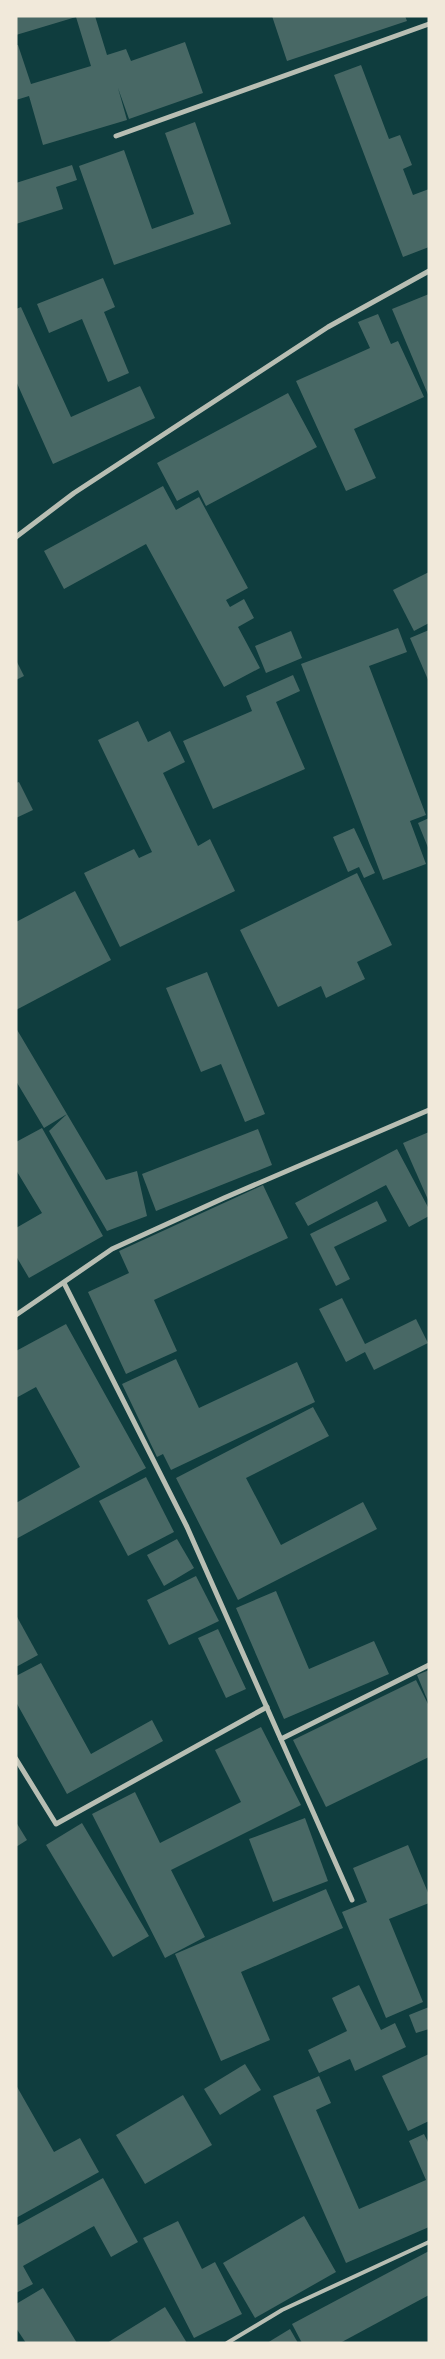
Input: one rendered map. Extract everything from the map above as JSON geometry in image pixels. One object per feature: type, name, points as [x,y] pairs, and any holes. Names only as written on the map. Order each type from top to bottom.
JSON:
[{"type":"street","points":[[116,136],[429,24]]},
{"type":"street","points":[[16,536],[74,492],[328,327],[429,271]]},
{"type":"street","points":[[16,1315],[112,1249],[224,1198],[429,1110]]},
{"type":"street","points":[[64,1283],[186,1527],[352,1900]]},
{"type":"street","points":[[281,1739],[429,1665]]},
{"type":"street","points":[[16,1759],[56,1824],[267,1707]]},
{"type":"lane","points":[[227,2343],[282,2310],[429,2242]]},
{"type":"building","points":[[16,16],[95,16],[107,55],[126,49],[131,61],[185,42],[203,93],[129,119],[118,88],[127,120],[43,145],[29,96],[16,100],[16,45],[18,45],[31,84],[91,66],[76,17],[16,35]]},
{"type":"building","points":[[272,16],[405,16],[407,21],[287,61]]},
{"type":"building","points":[[361,65],[389,139],[400,135],[412,165],[403,169],[413,195],[429,189],[429,247],[403,257],[334,75]]},
{"type":"building","points":[[195,122],[231,224],[114,265],[79,166],[124,150],[152,229],[194,214],[165,133]]},
{"type":"building","points":[[72,165],[77,180],[56,187],[63,209],[16,224],[16,183]]},
{"type":"building","points":[[103,278],[115,307],[104,312],[129,373],[108,382],[82,319],[49,333],[37,304]]},
{"type":"building","points":[[429,294],[429,397],[392,309]]},
{"type":"building","points":[[21,307],[71,417],[140,386],[155,418],[53,464],[16,381],[16,309]]},
{"type":"building","points":[[378,314],[391,344],[398,341],[424,397],[354,429],[376,478],[346,491],[296,381],[370,348],[358,322]]},
{"type":"building","points":[[288,393],[317,447],[206,506],[198,490],[177,501],[157,463]]},
{"type":"building","points":[[163,486],[176,510],[199,497],[248,588],[226,600],[230,607],[244,599],[254,618],[238,627],[260,668],[224,687],[146,544],[64,589],[44,551]]},
{"type":"building","points":[[429,572],[429,623],[414,631],[393,590]]},
{"type":"building","points":[[398,628],[407,652],[369,666],[426,815],[410,821],[426,864],[383,880],[301,664]]},
{"type":"building","points":[[429,630],[429,682],[410,638]]},
{"type":"building","points":[[291,631],[302,658],[266,673],[255,646]]},
{"type":"building","points":[[16,660],[24,676],[16,680]]},
{"type":"building","points":[[293,675],[300,691],[276,702],[305,769],[213,809],[183,741],[252,711],[246,696]]},
{"type":"building","points":[[138,721],[148,742],[170,731],[185,762],[163,773],[198,846],[210,839],[235,891],[120,947],[84,873],[134,849],[139,858],[152,852],[98,740]]},
{"type":"building","points":[[19,782],[33,810],[16,818],[16,783]]},
{"type":"building","points":[[429,818],[429,850],[418,823]]},
{"type":"building","points":[[354,828],[375,873],[364,878],[359,867],[348,872],[333,837]]},
{"type":"building","points":[[357,873],[392,945],[357,962],[365,979],[326,998],[321,986],[278,1007],[240,930]]},
{"type":"building","points":[[75,891],[111,960],[16,1010],[16,922]]},
{"type":"building","points":[[207,972],[265,1114],[245,1122],[221,1064],[201,1072],[166,988]]},
{"type":"building","points":[[16,1028],[67,1114],[44,1128],[16,1081]]},
{"type":"building","points":[[67,1114],[106,1180],[137,1171],[147,1216],[107,1231],[49,1131]]},
{"type":"building","points":[[42,1128],[103,1236],[29,1278],[16,1256],[16,1228],[42,1213],[16,1170],[16,1142]]},
{"type":"building","points":[[258,1129],[272,1165],[156,1211],[142,1174]]},
{"type":"building","points":[[429,1132],[429,1202],[403,1143]]},
{"type":"building","points":[[397,1149],[429,1209],[429,1216],[409,1227],[386,1185],[308,1226],[295,1203]]},
{"type":"building","points":[[263,1185],[288,1238],[154,1300],[177,1351],[126,1374],[88,1292],[129,1273],[119,1251]]},
{"type":"building","points":[[377,1201],[387,1221],[334,1247],[350,1279],[336,1286],[310,1234]]},
{"type":"building","points":[[342,1298],[365,1344],[416,1319],[428,1343],[374,1370],[365,1352],[346,1362],[319,1309]]},
{"type":"building","points":[[66,1324],[146,1468],[16,1539],[16,1503],[80,1467],[36,1387],[16,1398],[16,1351]]},
{"type":"building","points":[[176,1359],[199,1408],[297,1362],[315,1402],[171,1470],[163,1454],[157,1457],[122,1384]]},
{"type":"building","points":[[313,1407],[329,1436],[246,1478],[281,1545],[363,1502],[377,1529],[238,1600],[176,1478]]},
{"type":"building","points":[[146,1477],[174,1532],[128,1556],[99,1501]]},
{"type":"building","points":[[177,1539],[194,1568],[164,1586],[147,1555]]},
{"type":"building","points":[[196,1576],[219,1621],[169,1645],[147,1600]]},
{"type":"building","points":[[276,1591],[309,1669],[374,1641],[389,1674],[284,1719],[236,1608]]},
{"type":"building","points":[[16,1615],[38,1655],[16,1667]]},
{"type":"building","points":[[218,1629],[246,1689],[226,1698],[198,1638]]},
{"type":"building","points":[[41,1663],[91,1754],[152,1720],[163,1741],[67,1794],[16,1702],[16,1676]]},
{"type":"building","points":[[429,1670],[429,1704],[417,1675]]},
{"type":"building","points":[[416,1680],[429,1706],[429,1757],[326,1807],[293,1740]]},
{"type":"building","points":[[261,1727],[301,1805],[171,1870],[205,1937],[165,1958],[92,1814],[135,1792],[160,1843],[241,1802],[215,1750]]},
{"type":"building","points":[[305,1818],[328,1881],[273,1902],[249,1839]]},
{"type":"building","points":[[16,1822],[27,1840],[16,1847]]},
{"type":"building","points":[[82,1823],[149,1936],[113,1957],[46,1845]]},
{"type":"building","points":[[408,1845],[429,1895],[429,1903],[389,1919],[423,2002],[386,2018],[342,1912],[367,1902],[353,1868]]},
{"type":"building","points":[[326,1889],[343,1928],[241,1972],[270,2040],[221,2061],[175,1954]]},
{"type":"building","points":[[359,1985],[381,2030],[395,2023],[406,2047],[355,2071],[350,2059],[319,2073],[308,2050],[347,2031],[332,1998]]},
{"type":"building","points":[[429,2007],[429,2029],[416,2033],[409,2015]]},
{"type":"building","points":[[429,2054],[429,2121],[408,2131],[382,2076]]},
{"type":"building","points":[[245,2064],[261,2090],[220,2115],[204,2089]]},
{"type":"building","points":[[319,2076],[331,2103],[316,2110],[359,2209],[426,2180],[409,2141],[424,2134],[429,2144],[429,2227],[346,2263],[273,2096]]},
{"type":"building","points":[[16,2085],[54,2152],[80,2138],[99,2172],[16,2218]]},
{"type":"building","points":[[183,2095],[212,2145],[145,2184],[116,2135]]},
{"type":"building","points":[[103,2178],[138,2242],[111,2257],[94,2226],[23,2266],[33,2284],[16,2293],[16,2226]]},
{"type":"building","points":[[304,2216],[336,2272],[255,2318],[223,2263]]},
{"type":"building","points":[[178,2221],[202,2269],[215,2262],[242,2314],[194,2338],[143,2238]]},
{"type":"building","points":[[429,2251],[429,2295],[340,2343],[302,2343],[292,2324]]},
{"type":"building","points":[[43,2288],[77,2343],[26,2343],[16,2328],[16,2304]]},
{"type":"building","points":[[165,2307],[187,2343],[107,2343]]},
{"type":"building","points":[[290,2329],[298,2343],[267,2343]]}]
